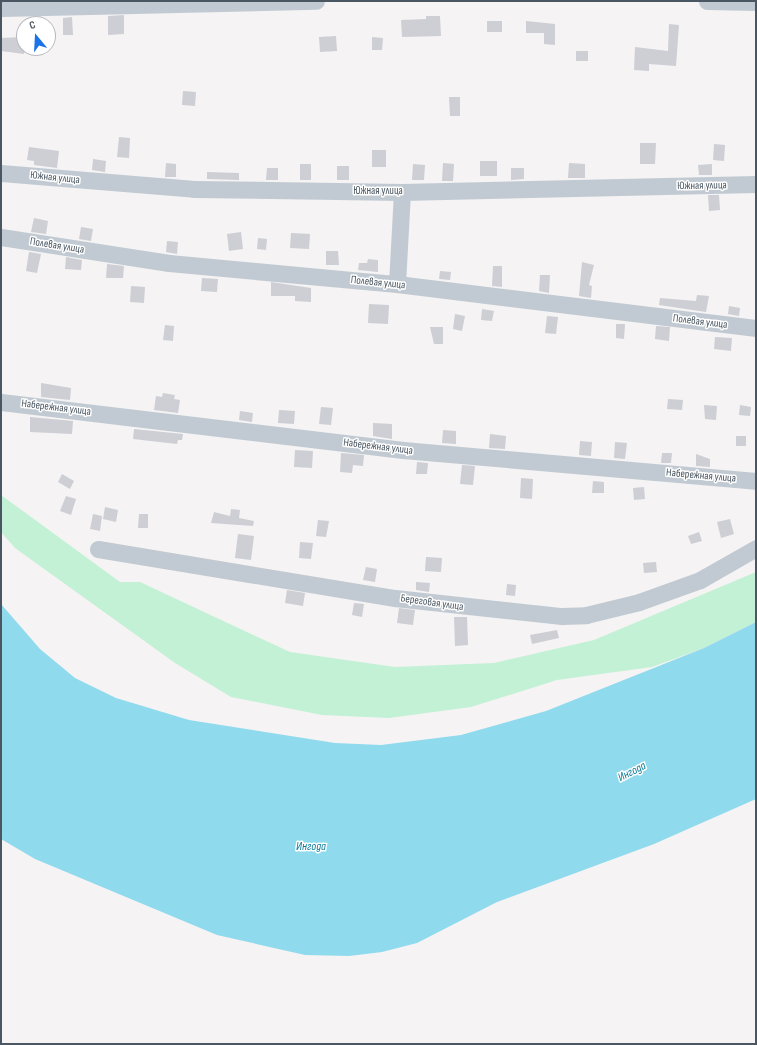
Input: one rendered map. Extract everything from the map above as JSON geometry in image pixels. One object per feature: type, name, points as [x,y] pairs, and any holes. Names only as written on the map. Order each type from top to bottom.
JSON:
[{"type":"street","points":[[1,8],[316,1]]},
{"type":"street","points":[[707,1],[756,2]]},
{"type":"street","name":"Южная улица","points":[[1,173],[194,189],[402,192],[756,184]]},
{"type":"street","points":[[397,284],[402,192]]},
{"type":"street","name":"Полевая улица","points":[[1,237],[169,264],[397,284],[756,328]]},
{"type":"street","name":"Набережная улица","points":[[1,402],[403,450],[756,481]]},
{"type":"street","name":"Береговая улица","points":[[98,549],[395,598],[562,616],[586,615],[639,602],[700,580],[756,548]]},
{"type":"green space","points":[[1,495],[120,582],[140,582],[290,652],[395,667],[494,663],[594,640],[756,572],[756,622],[704,648],[652,667],[557,680],[471,707],[389,718],[322,715],[231,697],[175,663],[15,548],[1,532]]},
{"type":"water","name":"Ингода","points":[[1,604],[40,649],[75,678],[116,698],[189,720],[335,743],[381,745],[461,735],[546,711],[704,648],[756,622],[756,799],[654,844],[497,902],[417,943],[382,952],[349,956],[305,955],[217,935],[35,859],[1,839]]},
{"type":"building","points":[[124,15],[124,34],[108,35],[108,16]]},
{"type":"building","points":[[426,16],[440,16],[441,36],[402,37],[401,20],[426,19]]},
{"type":"building","points":[[72,17],[73,35],[63,35],[63,18]]},
{"type":"building","points":[[487,21],[502,21],[502,32],[487,32]]},
{"type":"building","points":[[526,21],[555,24],[555,45],[544,44],[544,33],[526,33]]},
{"type":"building","points":[[669,24],[679,25],[676,66],[649,64],[649,71],[634,70],[635,47],[668,51]]},
{"type":"building","points":[[336,36],[337,51],[320,52],[319,37]]},
{"type":"building","points":[[16,37],[16,53],[1,51],[1,38]]},
{"type":"building","points":[[372,37],[383,38],[382,50],[372,50]]},
{"type":"building","points":[[576,51],[588,51],[588,61],[576,61]]},
{"type":"building","points":[[183,91],[196,92],[195,106],[182,105]]},
{"type":"building","points":[[449,97],[460,97],[460,116],[450,116]]},
{"type":"building","points":[[119,137],[130,138],[129,158],[117,157]]},
{"type":"building","points":[[640,143],[656,143],[655,164],[640,164]]},
{"type":"building","points":[[714,144],[725,145],[724,161],[713,160]]},
{"type":"building","points":[[29,147],[59,151],[57,168],[34,165],[34,161],[27,160]]},
{"type":"building","points":[[372,150],[386,150],[386,167],[372,167]]},
{"type":"building","points":[[93,159],[106,161],[105,172],[92,170]]},
{"type":"building","points":[[480,161],[497,161],[497,176],[480,176]]},
{"type":"building","points":[[166,163],[176,164],[176,177],[165,177]]},
{"type":"building","points":[[443,163],[454,164],[453,181],[442,181]]},
{"type":"building","points":[[569,163],[585,164],[585,178],[568,178]]},
{"type":"building","points":[[300,164],[311,164],[311,180],[300,180]]},
{"type":"building","points":[[413,164],[425,165],[424,180],[412,180]]},
{"type":"building","points":[[712,164],[712,175],[699,175],[698,165]]},
{"type":"building","points":[[337,166],[349,166],[349,180],[337,180]]},
{"type":"building","points":[[267,168],[278,168],[278,180],[266,180]]},
{"type":"building","points":[[511,168],[524,168],[524,179],[511,180]]},
{"type":"building","points":[[207,172],[239,173],[239,180],[207,179]]},
{"type":"building","points":[[708,195],[719,195],[720,210],[709,211]]},
{"type":"building","points":[[34,218],[48,221],[46,234],[31,232]]},
{"type":"building","points":[[81,227],[93,229],[91,241],[79,239]]},
{"type":"building","points":[[241,232],[243,249],[229,251],[227,234]]},
{"type":"building","points":[[291,233],[310,234],[309,249],[290,248]]},
{"type":"building","points":[[258,238],[267,239],[266,250],[257,249]]},
{"type":"building","points":[[167,241],[178,242],[177,254],[166,252]]},
{"type":"building","points":[[326,251],[338,251],[339,265],[326,265]]},
{"type":"building","points":[[29,252],[41,254],[37,273],[26,271]]},
{"type":"building","points":[[66,257],[82,260],[81,270],[65,269]]},
{"type":"building","points":[[368,259],[378,260],[378,272],[358,270],[359,263],[367,263]]},
{"type":"building","points":[[582,262],[594,265],[589,285],[592,286],[591,298],[579,296]]},
{"type":"building","points":[[107,264],[124,266],[123,278],[106,278]]},
{"type":"building","points":[[493,266],[502,266],[502,287],[492,286]]},
{"type":"building","points":[[440,271],[451,272],[450,280],[439,279]]},
{"type":"building","points":[[540,275],[550,275],[549,293],[539,291]]},
{"type":"building","points":[[202,278],[218,279],[217,292],[201,291]]},
{"type":"building","points":[[271,282],[311,288],[311,302],[295,301],[295,296],[271,296]]},
{"type":"building","points":[[131,286],[145,287],[144,303],[130,302]]},
{"type":"building","points":[[697,295],[709,296],[706,312],[659,305],[660,298],[696,301]]},
{"type":"building","points":[[369,304],[389,305],[388,324],[368,323]]},
{"type":"building","points":[[729,306],[740,308],[739,316],[728,314]]},
{"type":"building","points":[[482,309],[494,311],[492,321],[481,320]]},
{"type":"building","points":[[455,314],[465,316],[462,331],[453,329]]},
{"type":"building","points":[[547,316],[558,317],[556,334],[545,333]]},
{"type":"building","points":[[616,324],[625,324],[624,339],[616,338]]},
{"type":"building","points":[[165,325],[174,326],[173,341],[163,340]]},
{"type":"building","points":[[656,326],[670,327],[669,341],[655,339]]},
{"type":"building","points":[[430,327],[443,327],[443,344],[434,344]]},
{"type":"building","points":[[715,337],[732,338],[731,351],[714,349]]},
{"type":"building","points":[[41,383],[71,388],[70,400],[41,397]]},
{"type":"building","points":[[163,393],[175,395],[174,399],[180,400],[178,413],[154,410],[156,396],[162,397]]},
{"type":"building","points":[[668,399],[683,400],[682,410],[667,409]]},
{"type":"building","points":[[704,405],[717,406],[716,420],[705,419]]},
{"type":"building","points":[[740,405],[751,407],[750,416],[739,415]]},
{"type":"building","points":[[321,407],[333,408],[331,425],[319,424]]},
{"type":"building","points":[[279,410],[295,411],[294,424],[278,423]]},
{"type":"building","points":[[240,411],[253,413],[252,422],[239,420]]},
{"type":"building","points":[[30,417],[73,421],[72,434],[30,432]]},
{"type":"building","points":[[373,423],[392,424],[392,439],[373,436]]},
{"type":"building","points":[[134,429],[183,434],[182,440],[178,440],[177,444],[133,439]]},
{"type":"building","points":[[443,430],[456,431],[456,444],[442,443]]},
{"type":"building","points":[[490,434],[506,436],[505,449],[489,448]]},
{"type":"building","points":[[736,436],[746,436],[746,446],[736,446]]},
{"type":"building","points":[[580,441],[592,442],[591,456],[579,455]]},
{"type":"building","points":[[615,442],[627,443],[625,459],[614,458]]},
{"type":"building","points":[[295,450],[313,451],[312,468],[294,467]]},
{"type":"building","points":[[341,453],[364,455],[363,466],[353,465],[352,473],[340,472]]},
{"type":"building","points":[[662,453],[672,453],[671,463],[661,463]]},
{"type":"building","points":[[696,454],[710,459],[710,467],[696,466]]},
{"type":"building","points":[[417,462],[428,463],[427,474],[416,474]]},
{"type":"building","points":[[462,465],[475,466],[473,485],[460,484]]},
{"type":"building","points":[[62,474],[74,481],[70,489],[58,482]]},
{"type":"building","points":[[521,478],[533,479],[532,499],[520,498]]},
{"type":"building","points":[[593,481],[604,482],[604,493],[592,493]]},
{"type":"building","points":[[644,487],[645,499],[634,500],[633,488]]},
{"type":"building","points":[[66,496],[76,499],[71,515],[60,511]]},
{"type":"building","points":[[105,507],[118,510],[116,522],[103,519]]},
{"type":"building","points":[[231,509],[240,510],[239,518],[254,521],[253,526],[211,523],[214,512],[230,516]]},
{"type":"building","points":[[93,514],[102,516],[100,531],[90,529]]},
{"type":"building","points":[[139,514],[148,514],[148,528],[138,528]]},
{"type":"building","points":[[730,519],[734,534],[721,538],[717,522]]},
{"type":"building","points":[[318,520],[329,521],[326,537],[316,536]]},
{"type":"building","points":[[699,532],[702,541],[691,544],[688,536]]},
{"type":"building","points":[[238,534],[254,536],[251,560],[235,558]]},
{"type":"building","points":[[300,542],[313,543],[311,559],[299,558]]},
{"type":"building","points":[[426,557],[442,558],[441,572],[425,571]]},
{"type":"building","points":[[656,562],[657,572],[644,573],[643,563]]},
{"type":"building","points":[[366,567],[377,569],[375,582],[363,580]]},
{"type":"building","points":[[416,582],[430,583],[429,592],[416,590]]},
{"type":"building","points":[[507,584],[516,585],[515,596],[506,595]]},
{"type":"building","points":[[287,590],[305,593],[303,606],[285,603]]},
{"type":"building","points":[[354,603],[364,604],[362,617],[352,615]]},
{"type":"building","points":[[399,608],[415,610],[413,625],[397,623]]},
{"type":"building","points":[[454,617],[467,617],[468,645],[455,646]]},
{"type":"building","points":[[557,630],[559,638],[532,644],[530,635]]}]
